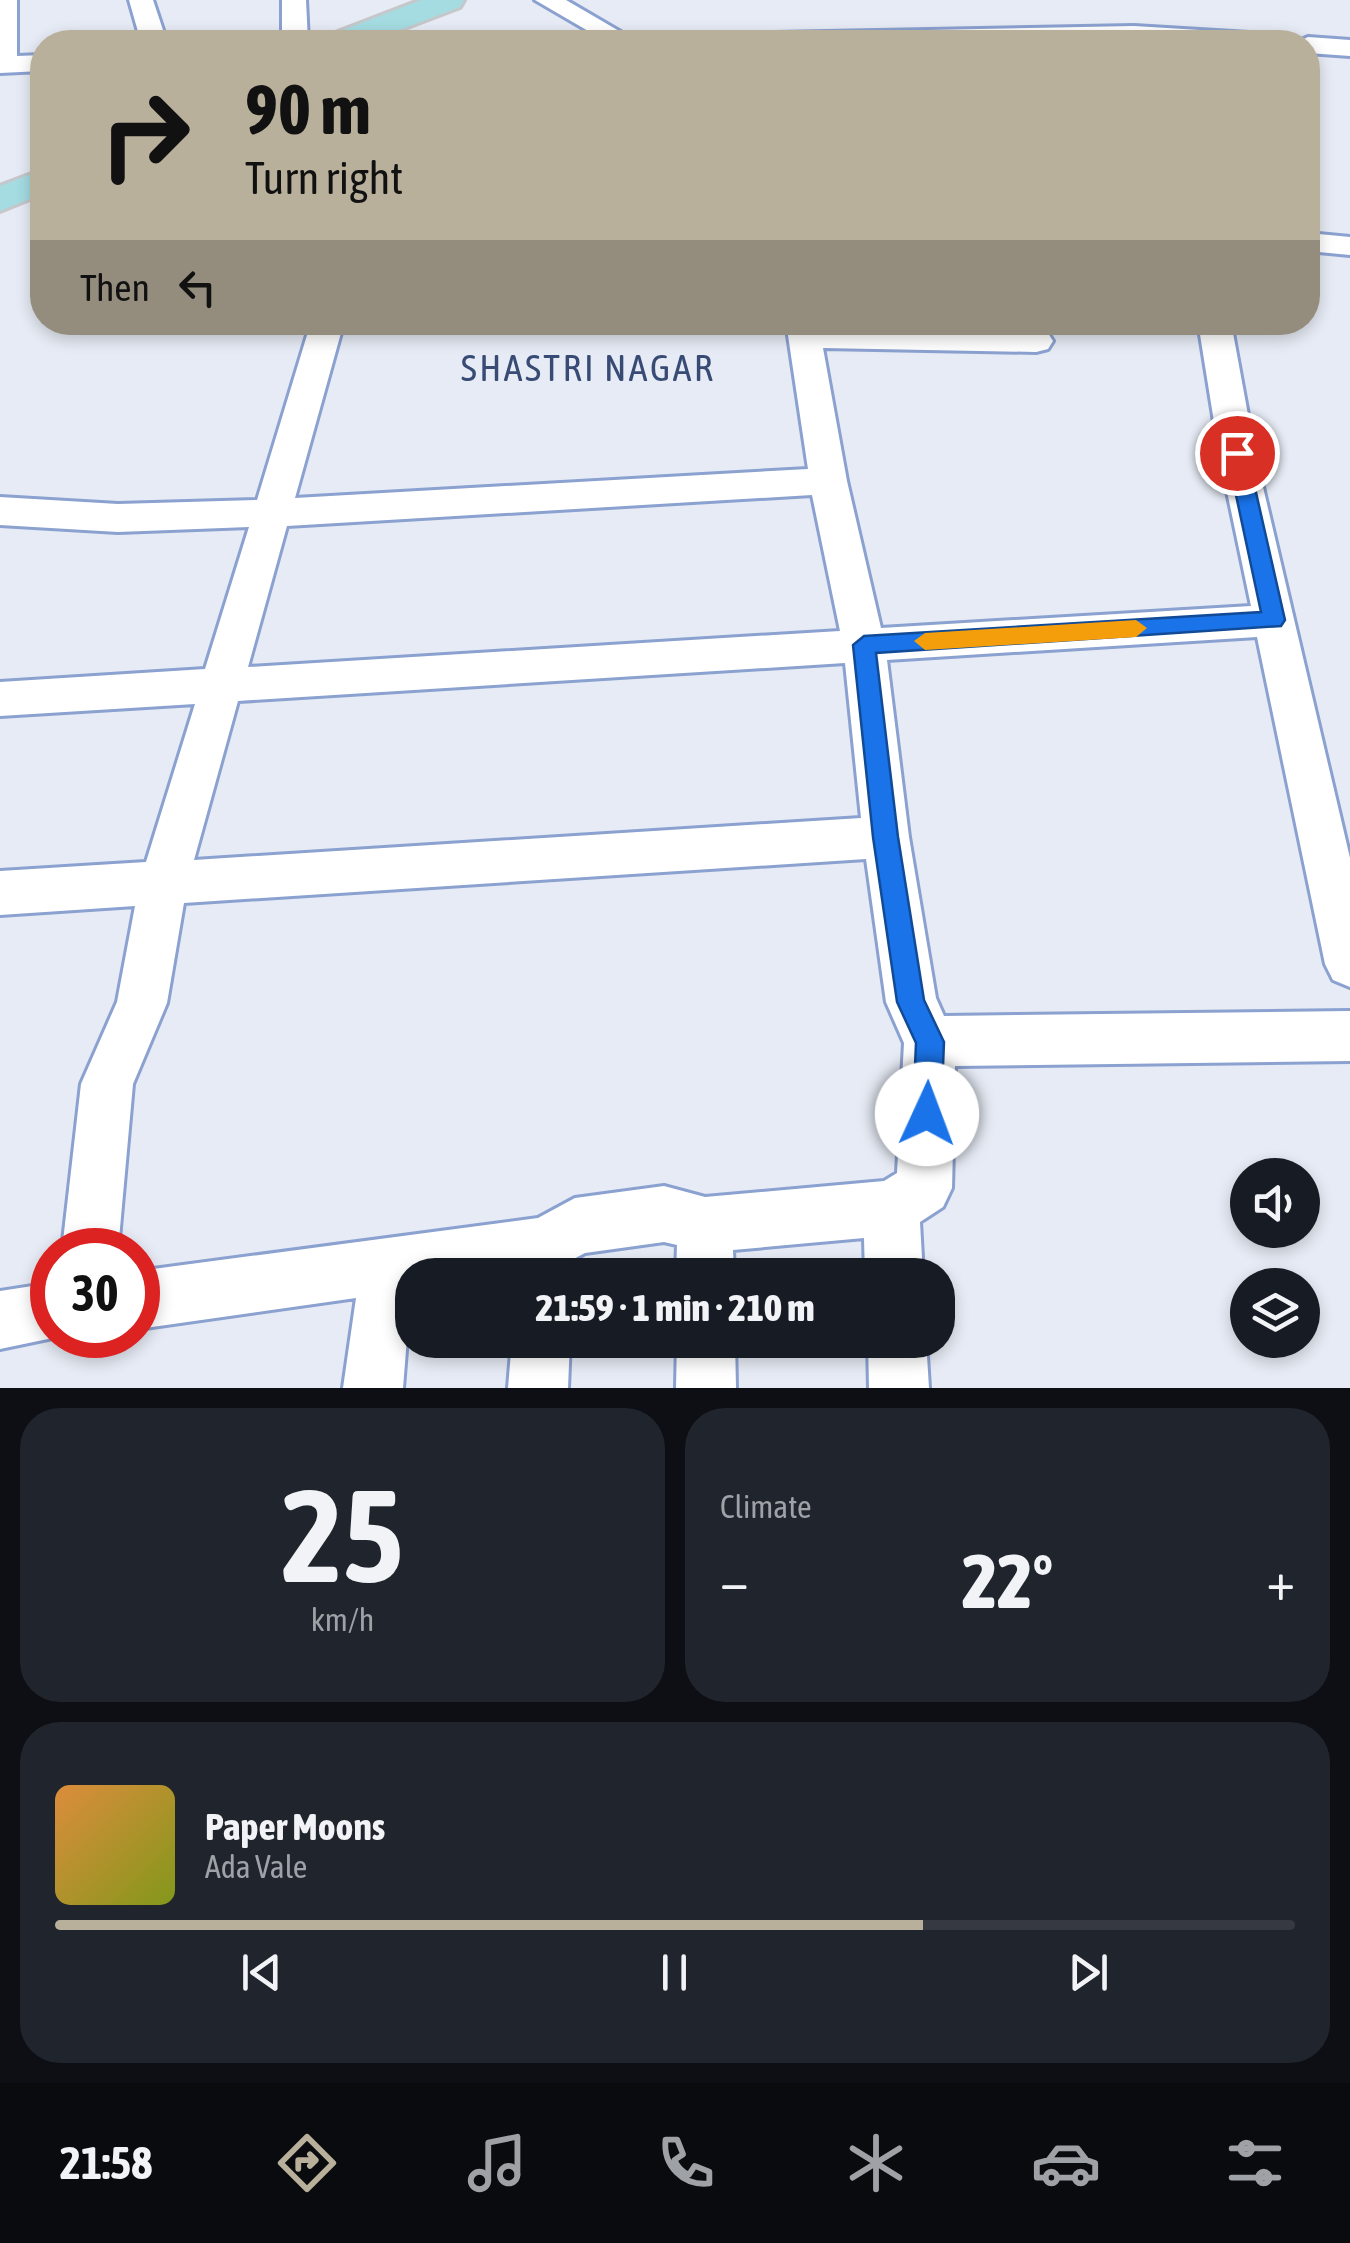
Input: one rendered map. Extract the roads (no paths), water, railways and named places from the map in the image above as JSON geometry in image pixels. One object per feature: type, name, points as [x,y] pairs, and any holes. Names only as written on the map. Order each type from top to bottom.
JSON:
[{"type":"main road","points":[[379,30],[463,3]]},
{"type":"main road","points":[[408,30],[463,3]]},
{"type":"main road","points":[[0,180],[30,167]]},
{"type":"main road","points":[[0,200],[30,186]]},
{"type":"street","points":[[5,0],[2,65],[30,64]]},
{"type":"street","points":[[140,0],[150,30]]},
{"type":"street","points":[[294,0],[294,30]]},
{"type":"street","points":[[547,0],[603,30]]},
{"type":"street","points":[[1118,0],[1128,30]]},
{"type":"street","points":[[1320,46],[1350,48]]},
{"type":"street","points":[[1320,243],[1350,246]]},
{"type":"street","points":[[92,1228],[106,1084],[142,1003],[163,885],[324,335]]},
{"type":"street","points":[[548,1258],[575,1226],[664,1214],[705,1250],[891,1208],[924,1188],[930,1042],[911,1002],[886,837],[864,645],[828,481],[803,335]]},
{"type":"street","points":[[919,335],[1036,340]]},
{"type":"street","points":[[1217,335],[1274,620],[1338,854],[1350,964]]},
{"type":"street","points":[[0,512],[118,518],[271,513],[828,481]]},
{"type":"street","points":[[0,700],[1274,620]]},
{"type":"street","points":[[0,894],[886,837]]},
{"type":"street","points":[[930,1042],[1350,1036]]},
{"type":"street","points":[[891,1208],[893,1258]]},
{"type":"street","points":[[372,1388],[389,1265]]},
{"type":"street","points":[[160,1297],[395,1265]]},
{"type":"street","points":[[0,1320],[30,1315]]},
{"type":"street","points":[[538,1388],[540,1358]]},
{"type":"street","points":[[706,1358],[706,1388]]},
{"type":"street","points":[[898,1358],[899,1388]]},
{"type":"district","name":"SHASTRI NAGAR","points":[[588,368]]}]
